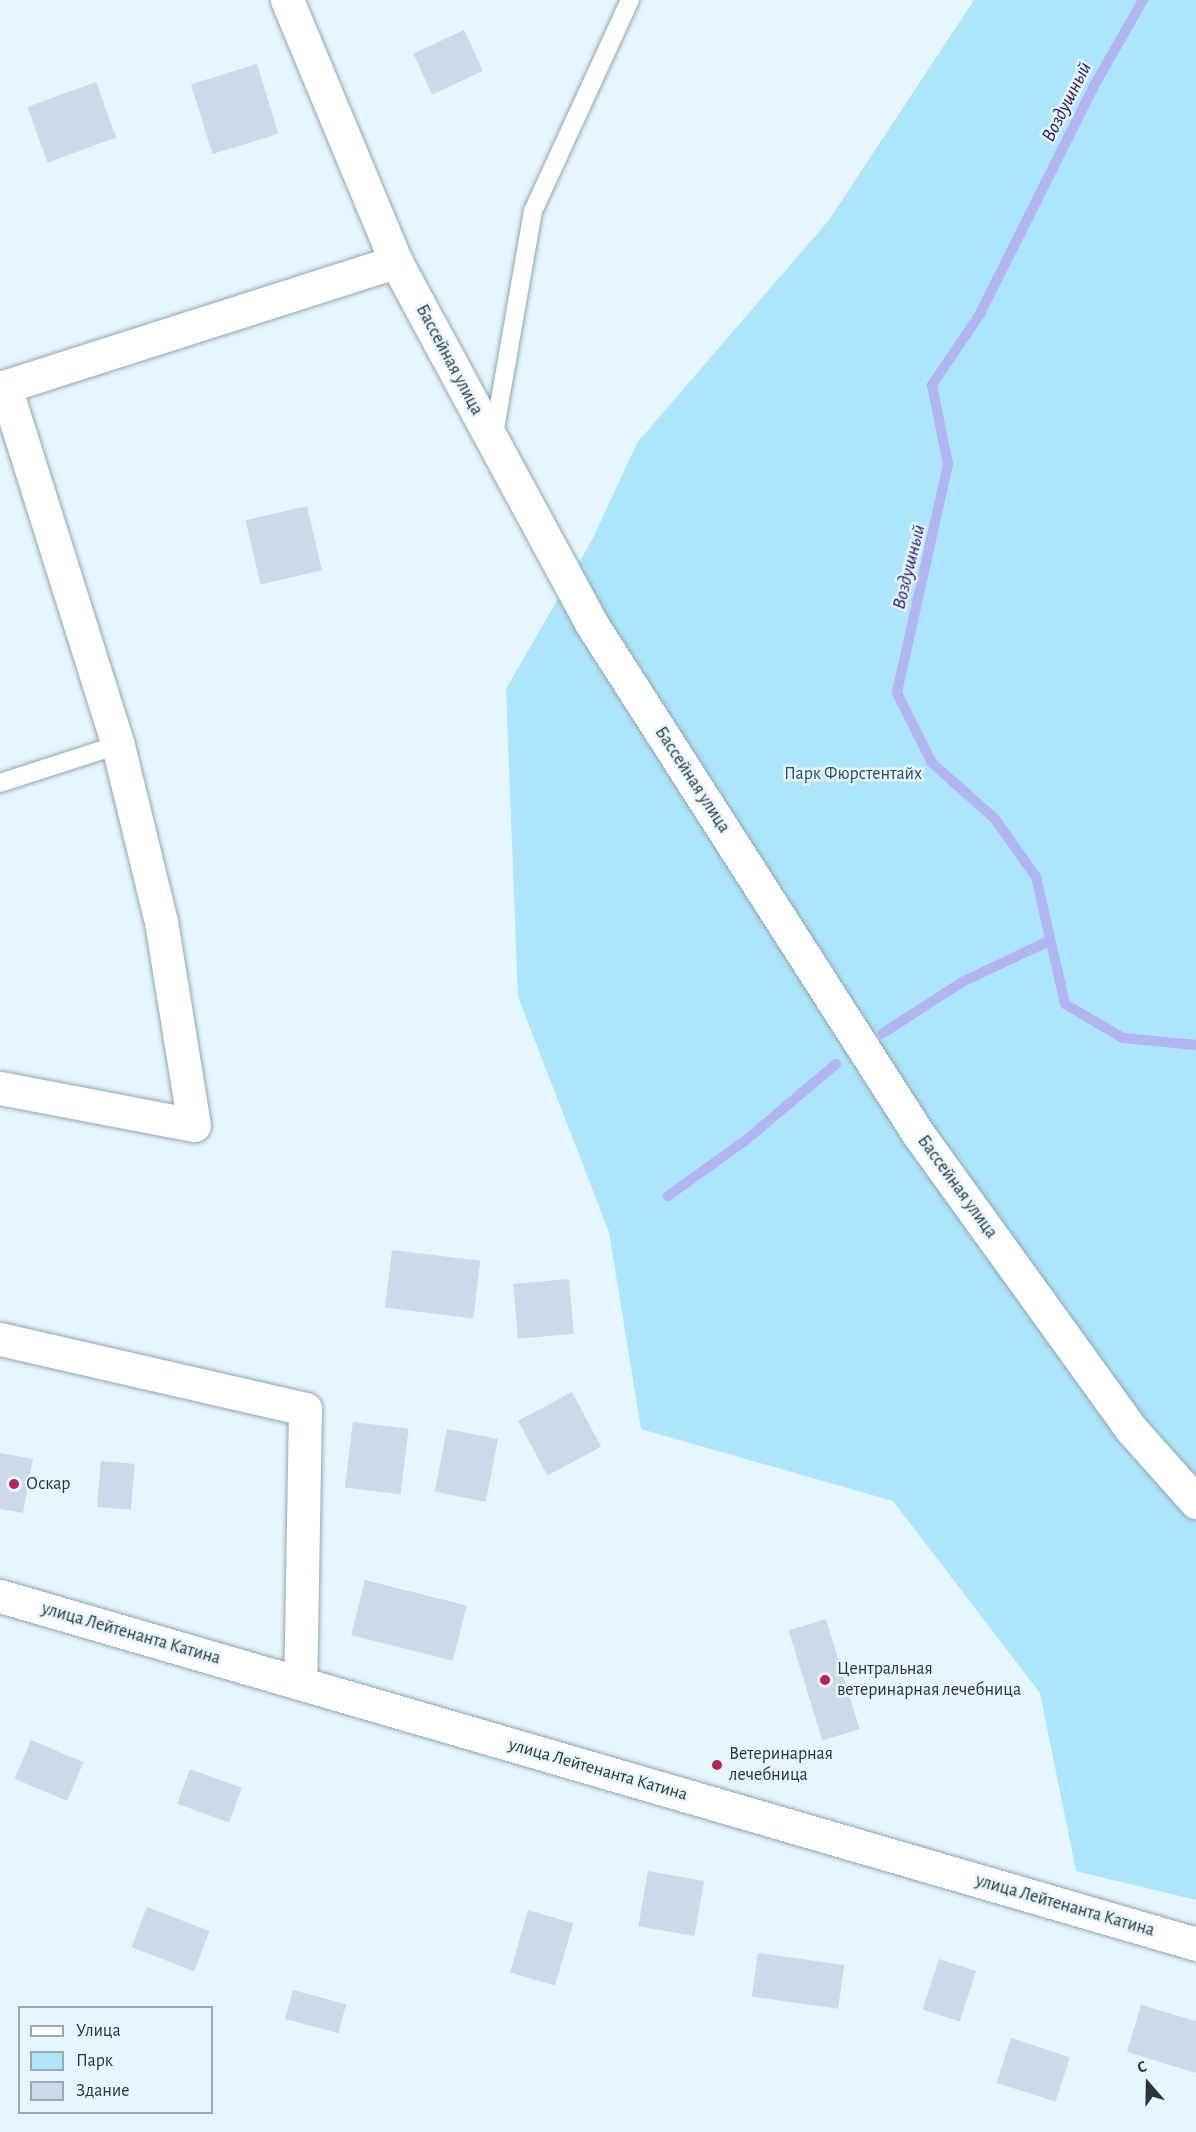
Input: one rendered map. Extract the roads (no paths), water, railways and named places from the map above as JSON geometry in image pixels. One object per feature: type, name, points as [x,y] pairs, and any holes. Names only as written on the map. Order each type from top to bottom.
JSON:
[{"type":"street","name":"Бассейная улица","points":[[287,0],[396,261],[591,623],[919,1134],[1131,1429],[1196,1502]]},
{"type":"street","points":[[0,1088],[194,1125],[161,922],[118,745],[3,387],[396,261]]},
{"type":"street","points":[[0,1339],[305,1409],[300,1683]]},
{"type":"street","name":"улица Лейтенанта Катина","points":[[0,1596],[1196,1944]]},
{"type":"lane","points":[[493,442],[532,211],[630,0]]},
{"type":"lane","points":[[0,783],[118,745]]},
{"type":"waterway","name":"Воздушный","points":[[1143,0],[1094,86],[980,314],[932,385],[948,464],[897,693],[932,763],[995,819],[1036,877],[1065,1004],[1123,1038],[1196,1045]]},
{"type":"waterway","points":[[883,1033],[962,982],[1049,941]]},
{"type":"waterway","points":[[668,1196],[746,1140],[836,1064]]},
{"type":"place","name":"Оскар","points":[[14,1484]]},
{"type":"place","name":"Центральная ветеринарная лечебница","points":[[825,1680]]},
{"type":"place","name":"Ветеринарная лечебница","points":[[717,1765]]},
{"type":"park label","name":"Парк Фюрстентайх","points":[[853,774]]}]
